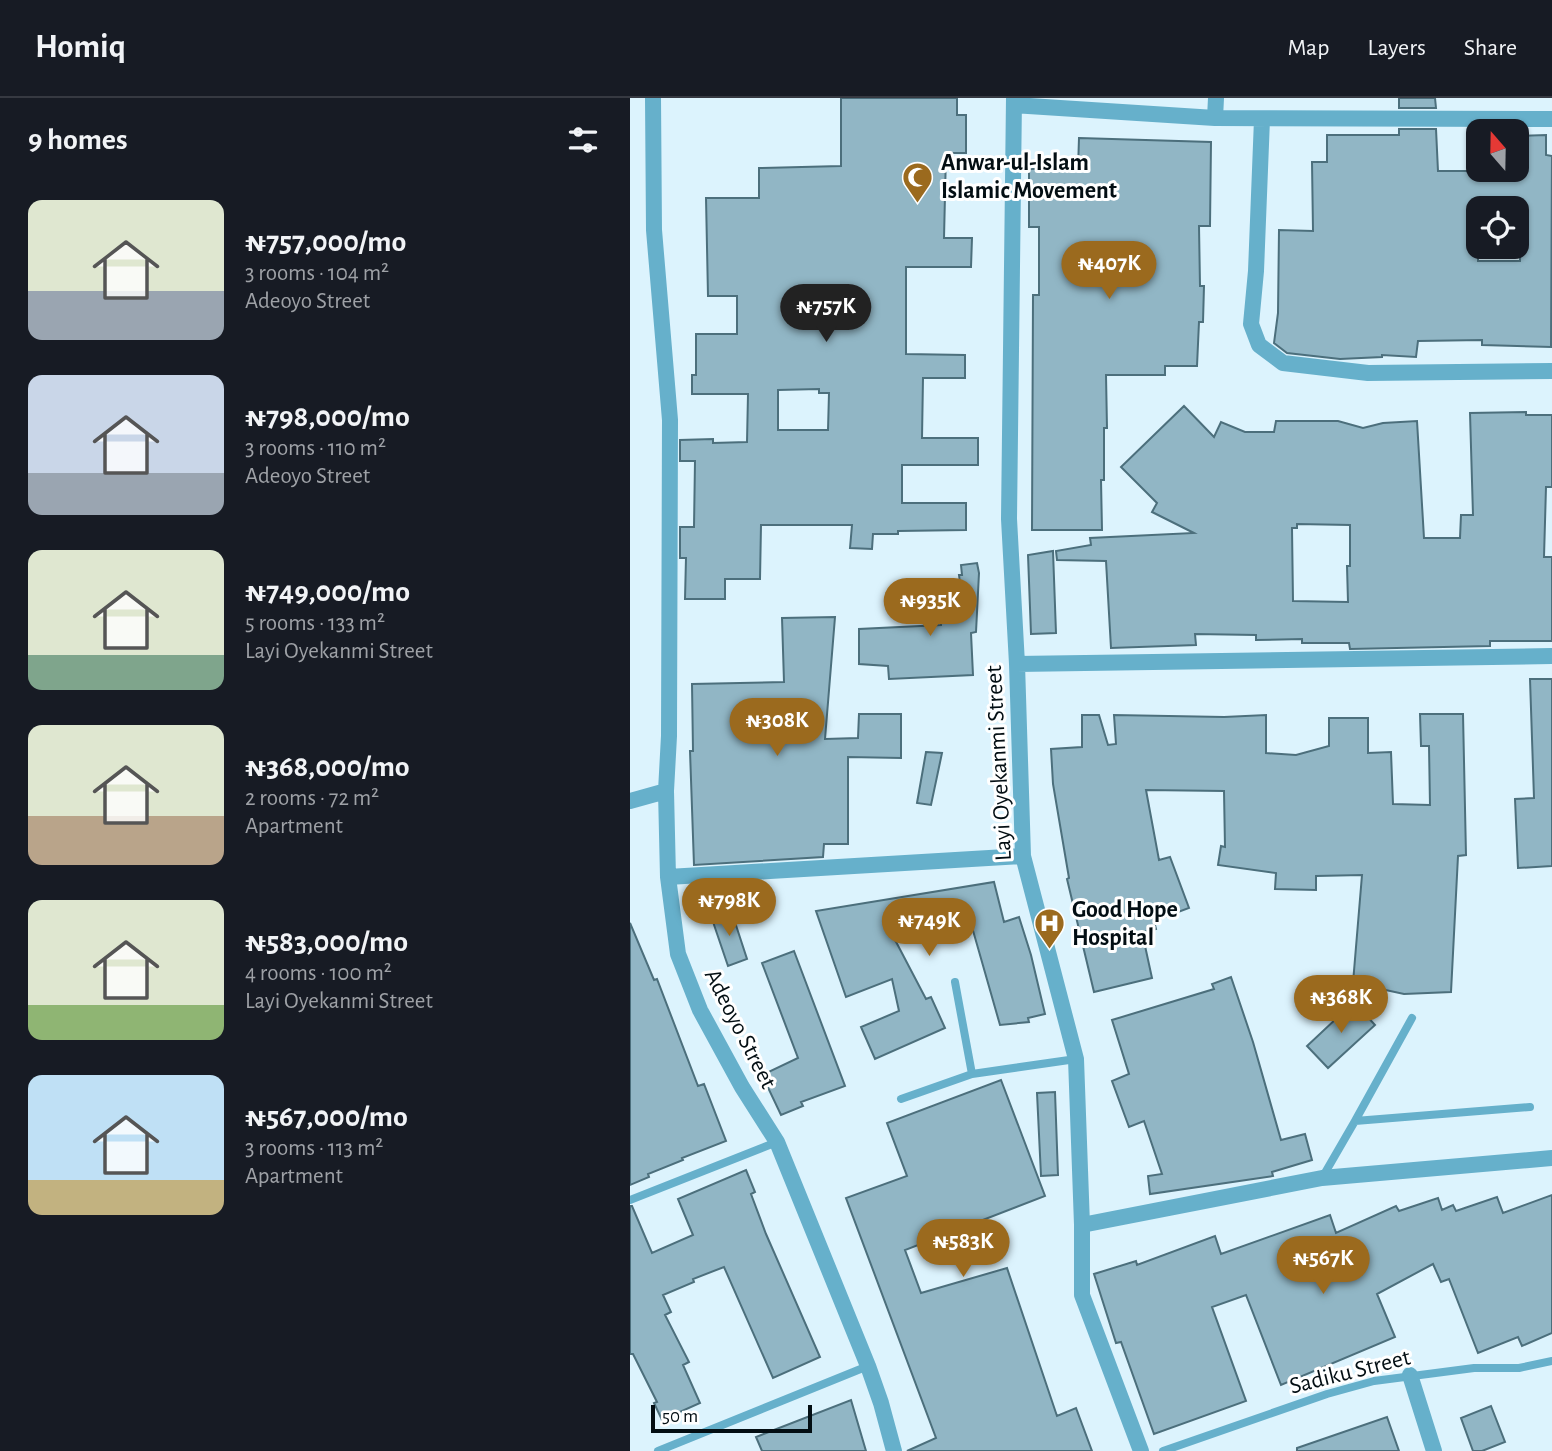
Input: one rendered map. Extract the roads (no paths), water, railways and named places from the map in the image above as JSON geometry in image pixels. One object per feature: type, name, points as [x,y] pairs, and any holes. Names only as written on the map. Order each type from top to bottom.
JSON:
[{"type":"street","name":"Adeoyo Street","points":[[653,98],[654,230],[670,421],[669,736],[666,791],[668,877],[678,954],[700,1010],[776,1142],[868,1366],[894,1451]]},
{"type":"street","points":[[1215,118],[1216,98]]},
{"type":"street","points":[[1014,102],[1215,118],[1552,119]]},
{"type":"street","name":"Layi Oyekanmi Street","points":[[1014,102],[1009,519],[1023,856],[1076,1059],[1082,1295],[1141,1451]]},
{"type":"street","points":[[1262,119],[1256,271],[1251,324],[1259,345],[1283,363],[1368,373],[1552,371]]},
{"type":"street","points":[[1017,664],[1552,656]]},
{"type":"street","points":[[630,801],[666,791]]},
{"type":"street","points":[[668,877],[1023,856]]},
{"type":"street","points":[[1082,1225],[1322,1178],[1552,1158]]},
{"type":"street","points":[[1410,1375],[1434,1451]]},
{"type":"lane","points":[[955,982],[972,1074]]},
{"type":"lane","points":[[1322,1178],[1412,1018]]},
{"type":"lane","points":[[901,1099],[972,1074],[1076,1059]]},
{"type":"lane","points":[[1355,1121],[1530,1107]]},
{"type":"lane","points":[[630,1200],[776,1142]]},
{"type":"lane","name":"Sadiku Street","points":[[1163,1451],[1327,1394],[1374,1381],[1474,1368],[1519,1368],[1552,1361]]},
{"type":"lane","points":[[658,1451],[868,1366]]},
{"type":"place","name":"Anwar-ul-Islam Islamic Movement","points":[[918,204]]},
{"type":"place","name":"Good Hope Hospital","points":[[1049,951]]}]
